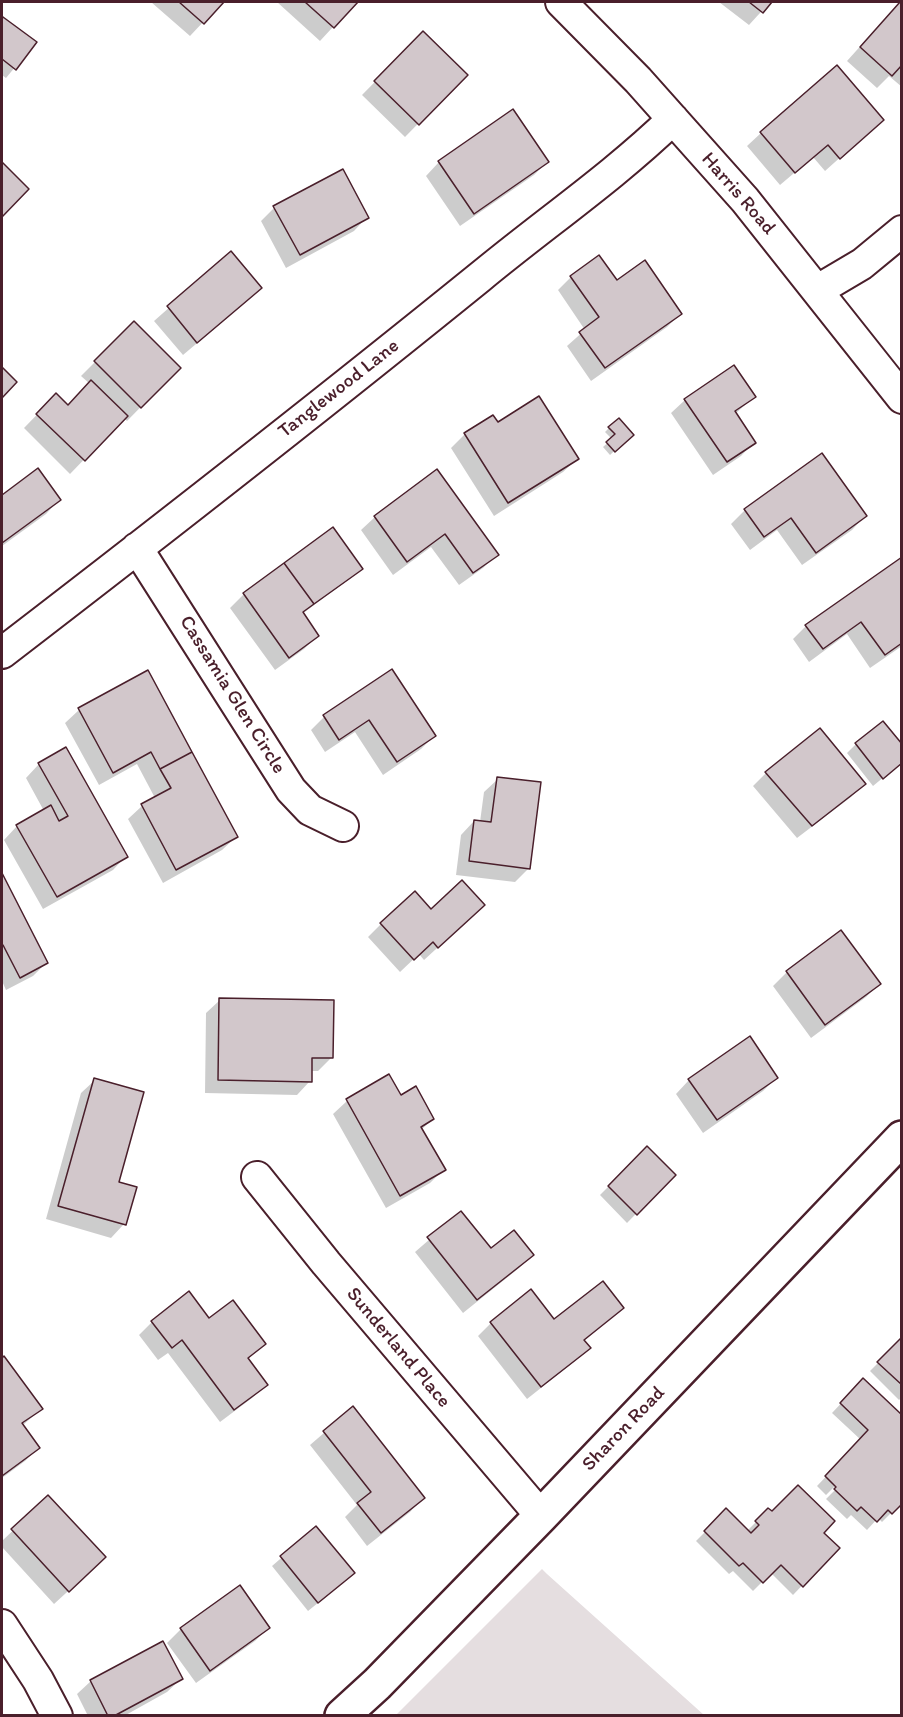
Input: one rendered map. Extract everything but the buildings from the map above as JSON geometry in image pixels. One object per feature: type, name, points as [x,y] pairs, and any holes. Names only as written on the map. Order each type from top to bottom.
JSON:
[{"type":"street","name":"Harris Road","points":[[561,2],[638,80],[745,200],[902,398]]},
{"type":"street","name":"Tanglewood Lane","points":[[2,653],[547,222],[638,153],[673,119]]},
{"type":"street","points":[[818,290],[862,264],[902,231]]},
{"type":"street","name":"Cassamia Glen Circle","points":[[137,548],[291,790],[310,810],[342,826]]},
{"type":"street","name":"Sharon Road","points":[[342,1716],[380,1682],[541,1516],[902,1138]]},
{"type":"street","name":"Sunderland Place","points":[[257,1177],[326,1263],[541,1516]]},
{"type":"street","points":[[2,1625],[38,1680],[57,1716]]},
{"type":"shaded area","points":[[542,1569],[547,1574],[704,1715],[396,1715]]}]
